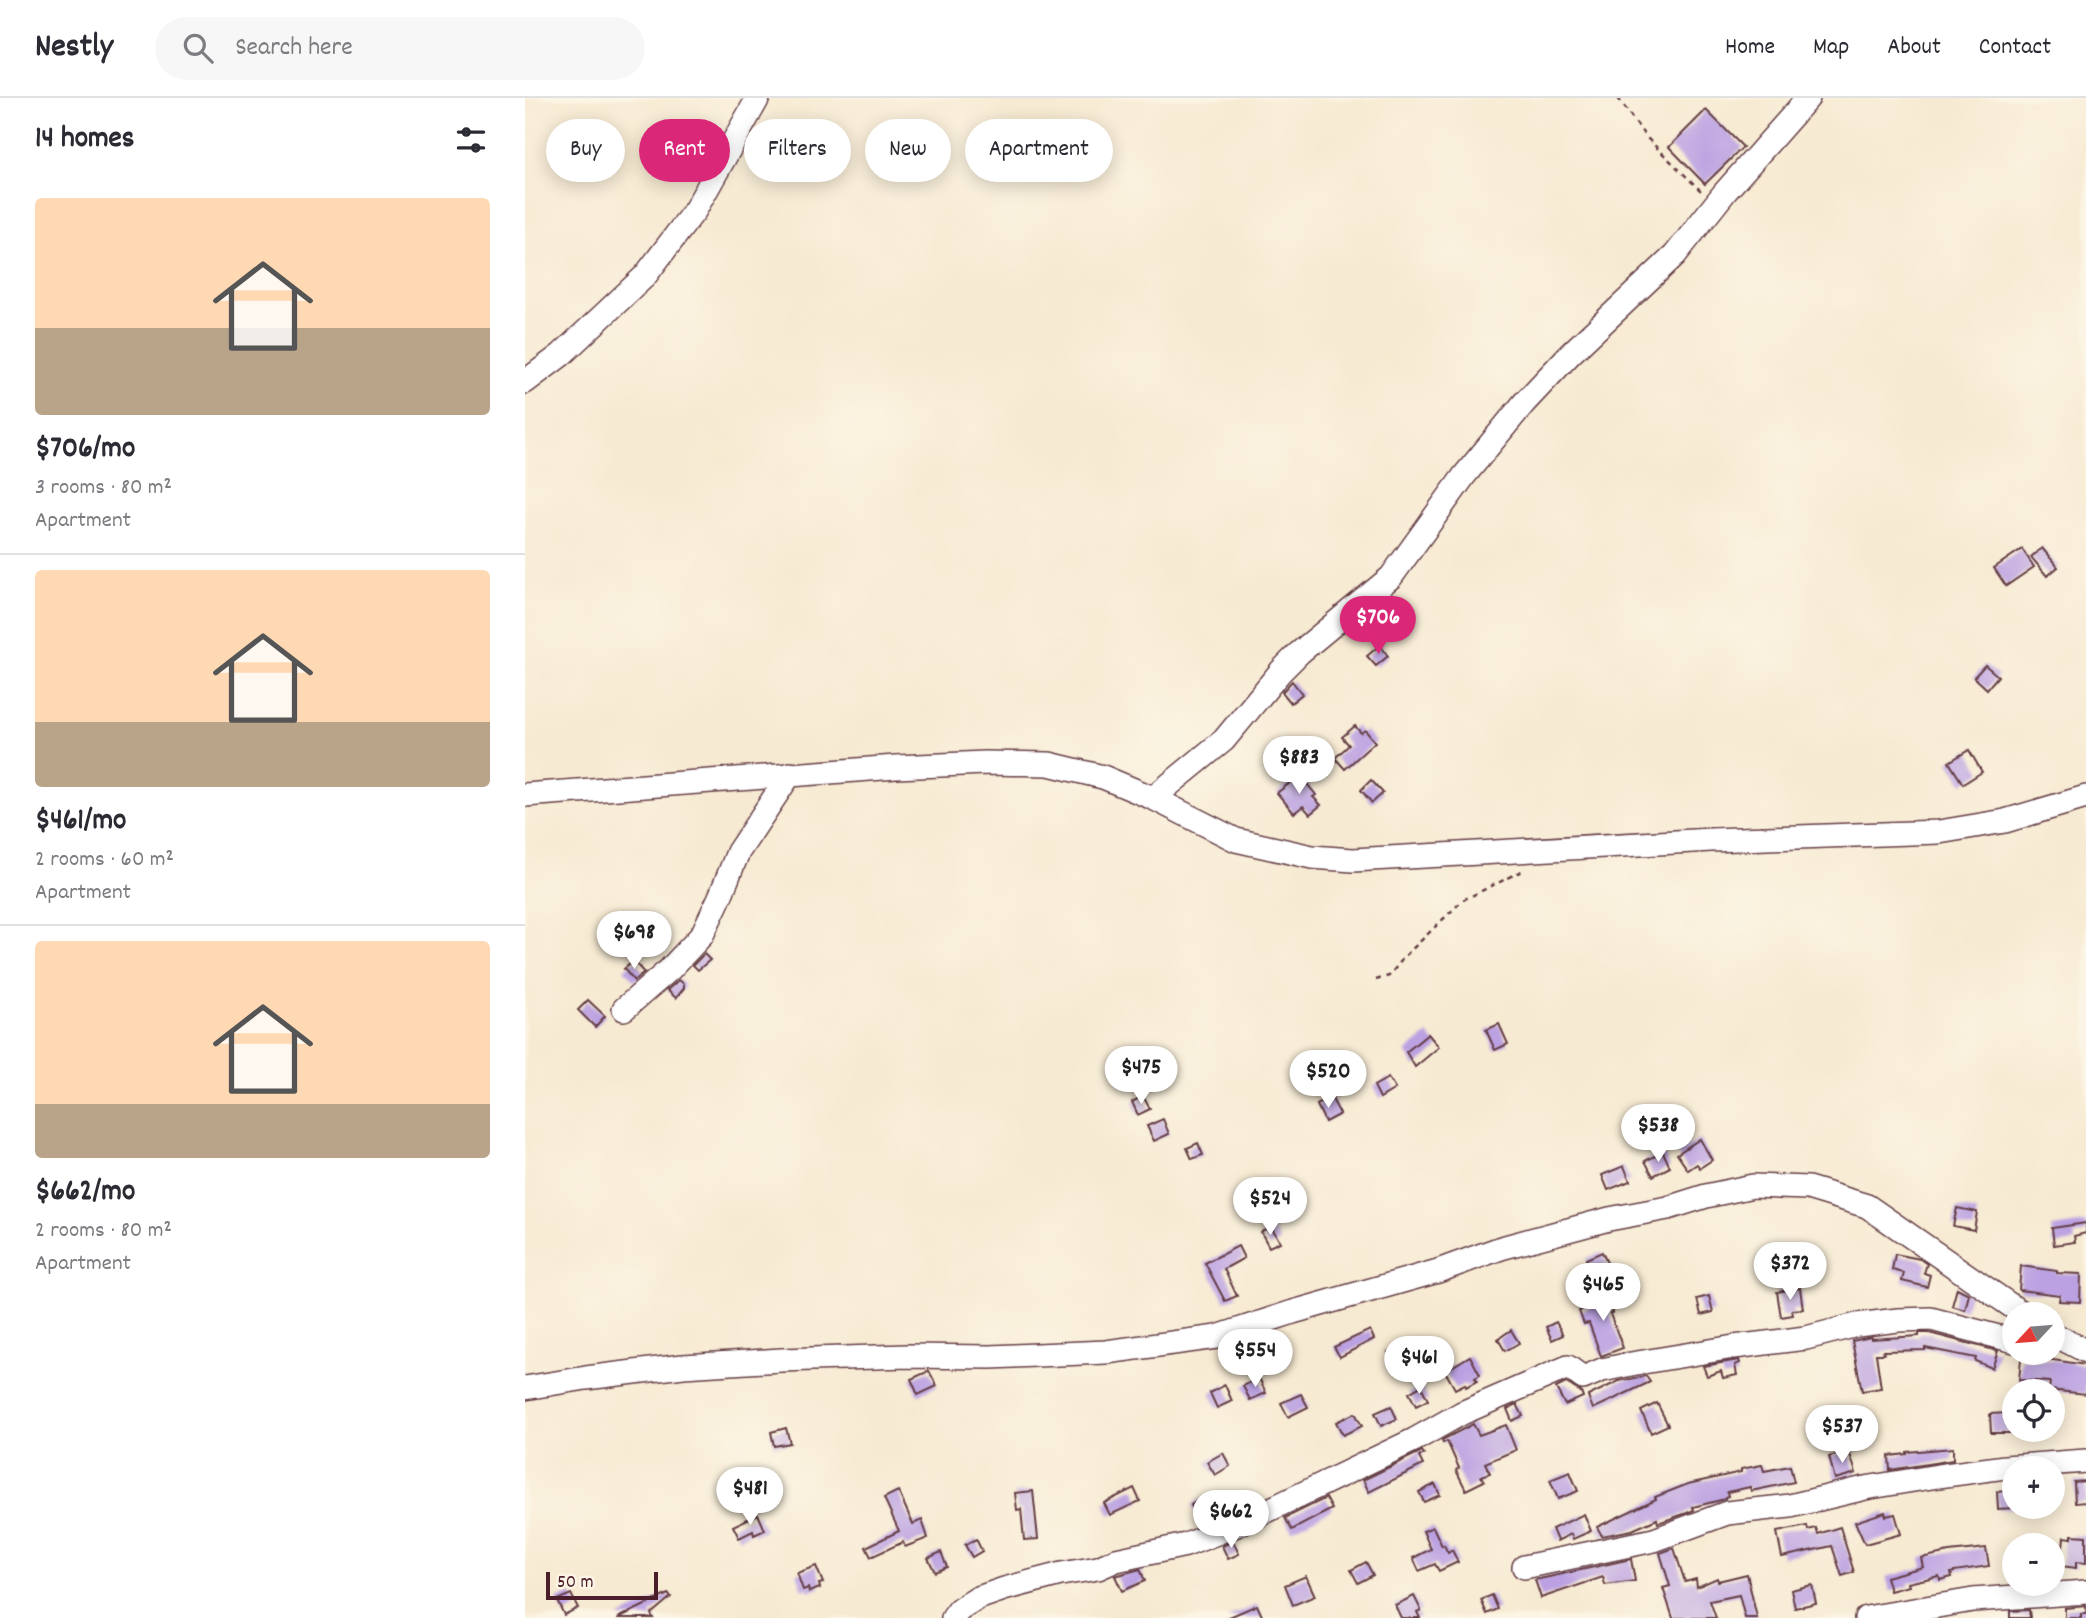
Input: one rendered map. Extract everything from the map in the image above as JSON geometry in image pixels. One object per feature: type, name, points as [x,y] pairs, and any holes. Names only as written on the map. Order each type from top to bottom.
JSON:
[{"type":"street","points":[[525,382],[561,355],[645,276],[695,211],[758,98]]},
{"type":"street","points":[[1153,798],[1224,740],[1299,653],[1391,577],[1464,476],[1524,403],[1570,354],[1675,255],[1808,98]]},
{"type":"street","points":[[525,795],[790,774],[985,763],[1049,764],[1103,777],[1153,798],[1236,840],[1312,857],[1353,860],[1711,840],[1939,832],[2005,821],[2086,797]]},
{"type":"street","points":[[624,1009],[670,970],[702,935],[738,852],[790,774]]},
{"type":"street","points":[[525,1388],[683,1366],[781,1360],[907,1356],[990,1357],[1106,1352],[1217,1337],[1293,1311],[1438,1271],[1501,1248],[1609,1219],[1668,1208],[1706,1195],[1753,1186],[1808,1188],[1867,1206],[2006,1302]]},
{"type":"street","points":[[953,1618],[978,1598],[1004,1589],[1186,1545],[1242,1523],[1414,1440],[1462,1413],[1569,1367],[1583,1378],[1621,1366],[1806,1338],[1857,1325],[1898,1320],[1931,1319],[2002,1338]]},
{"type":"street","points":[[2065,1340],[2085,1350]]},
{"type":"street","points":[[2065,1350],[2085,1350]]},
{"type":"street","points":[[1524,1567],[1654,1540],[1727,1513],[1790,1506],[1865,1488],[1938,1476],[2086,1461]]},
{"type":"street","points":[[1866,1618],[1973,1600],[2086,1592]]},
{"type":"path","points":[[1618,98],[1645,136],[1714,206]]},
{"type":"path","points":[[1376,980],[1389,976],[1405,956],[1463,900],[1524,870]]},
{"type":"building","points":[[1706,110],[1743,147],[1705,184],[1669,147]]},
{"type":"building","points":[[2042,548],[2058,567],[2047,576],[2031,557]]},
{"type":"building","points":[[2022,549],[2034,567],[2006,586],[1994,568]]},
{"type":"building","points":[[1380,645],[1388,656],[1376,666],[1367,656]]},
{"type":"building","points":[[1985,665],[1998,676],[1987,689],[1974,677]]},
{"type":"building","points":[[1292,681],[1302,694],[1291,703],[1282,692]]},
{"type":"building","points":[[1355,726],[1361,733],[1365,730],[1375,742],[1345,769],[1335,758],[1349,745],[1342,737]]},
{"type":"building","points":[[1969,750],[1982,772],[1963,784],[1949,762]]},
{"type":"building","points":[[1300,775],[1321,805],[1310,814],[1303,806],[1294,813],[1277,793]]},
{"type":"building","points":[[1371,780],[1383,793],[1372,803],[1361,790]]},
{"type":"building","points":[[704,954],[710,960],[698,970],[693,965]]},
{"type":"building","points":[[634,961],[644,973],[634,981],[624,969]]},
{"type":"building","points":[[679,980],[684,984],[684,988],[676,998],[667,990]]},
{"type":"building","points":[[588,1000],[605,1016],[595,1027],[578,1010]]},
{"type":"building","points":[[1499,1024],[1508,1044],[1495,1050],[1486,1030]]},
{"type":"building","points":[[1428,1034],[1439,1047],[1415,1067],[1406,1052]]},
{"type":"building","points":[[1388,1078],[1395,1089],[1380,1098],[1374,1086]]},
{"type":"building","points":[[1143,1096],[1150,1109],[1138,1115],[1132,1102]]},
{"type":"building","points":[[1331,1097],[1340,1114],[1325,1122],[1317,1105]]},
{"type":"building","points":[[1163,1119],[1169,1134],[1154,1141],[1147,1126]]},
{"type":"building","points":[[1700,1139],[1712,1160],[1700,1168],[1697,1164],[1688,1170],[1677,1154]]},
{"type":"building","points":[[1198,1143],[1203,1155],[1192,1159],[1187,1148]]},
{"type":"building","points":[[1663,1152],[1670,1167],[1653,1176],[1645,1161]]},
{"type":"building","points":[[1624,1166],[1630,1181],[1608,1190],[1602,1175]]},
{"type":"building","points":[[1957,1208],[1977,1212],[1974,1230],[1953,1226]]},
{"type":"building","points":[[2086,1223],[2086,1233],[2074,1236],[2075,1242],[2054,1245],[2052,1228]]},
{"type":"building","points":[[1271,1226],[1280,1242],[1269,1247],[1261,1232]]},
{"type":"building","points":[[1238,1246],[1244,1258],[1224,1269],[1237,1296],[1225,1301],[1205,1263]]},
{"type":"building","points":[[1602,1252],[1608,1265],[1592,1272],[1586,1259]]},
{"type":"building","points":[[1895,1254],[1920,1259],[1927,1264],[1924,1273],[1930,1275],[1927,1287],[1902,1281],[1904,1273],[1892,1270]]},
{"type":"building","points":[[2021,1266],[2057,1273],[2081,1274],[2080,1302],[2059,1301],[2060,1295],[2019,1290]]},
{"type":"building","points":[[1800,1288],[1803,1309],[1792,1310],[1793,1315],[1781,1317],[1777,1292]]},
{"type":"building","points":[[1957,1288],[1969,1294],[1965,1310],[1952,1306]]},
{"type":"building","points":[[1605,1293],[1606,1296],[1613,1293],[1618,1304],[1611,1307],[1613,1312],[1610,1314],[1623,1348],[1601,1356],[1589,1323],[1584,1324],[1579,1311],[1593,1306],[1590,1299]]},
{"type":"building","points":[[1709,1296],[1713,1312],[1701,1315],[1697,1299]]},
{"type":"building","points":[[1556,1322],[1563,1335],[1552,1340],[1546,1327]]},
{"type":"building","points":[[1370,1330],[1374,1339],[1340,1357],[1334,1347]]},
{"type":"building","points":[[1511,1330],[1519,1343],[1505,1351],[1498,1339]]},
{"type":"building","points":[[1919,1333],[1929,1333],[1998,1351],[1992,1368],[1975,1361],[1976,1358],[1925,1348],[1883,1351],[1884,1354],[1876,1354],[1881,1388],[1862,1391],[1852,1341],[1871,1337],[1919,1336]]},
{"type":"building","points":[[1400,1347],[1409,1366],[1398,1371],[1388,1352]]},
{"type":"building","points":[[1470,1356],[1480,1375],[1475,1378],[1477,1381],[1455,1389],[1445,1371]]},
{"type":"building","points":[[1739,1360],[1740,1363],[1735,1365],[1737,1375],[1723,1378],[1721,1371],[1707,1376],[1703,1366]]},
{"type":"building","points":[[2065,1362],[2086,1365],[2086,1394],[2065,1392],[2065,1379],[2019,1379],[2020,1365],[2065,1365]]},
{"type":"building","points":[[929,1371],[937,1386],[918,1395],[911,1379]]},
{"type":"building","points":[[1646,1376],[1650,1382],[1593,1409],[1588,1396],[1619,1381]]},
{"type":"building","points":[[1259,1378],[1266,1393],[1250,1400],[1243,1386]]},
{"type":"building","points":[[1566,1383],[1581,1392],[1583,1397],[1565,1405],[1556,1388]]},
{"type":"building","points":[[1225,1385],[1232,1401],[1217,1408],[1210,1393]]},
{"type":"building","points":[[1421,1386],[1428,1400],[1416,1406],[1409,1393]]},
{"type":"building","points":[[1301,1394],[1308,1407],[1288,1417],[1281,1403]]},
{"type":"building","points":[[1657,1403],[1668,1425],[1651,1433],[1641,1411]]},
{"type":"building","points":[[1517,1404],[1523,1416],[1512,1421],[1507,1409]]},
{"type":"building","points":[[1391,1406],[1397,1419],[1381,1426],[1375,1413]]},
{"type":"building","points":[[1355,1413],[1362,1426],[1343,1435],[1336,1422]]},
{"type":"building","points":[[2002,1413],[2002,1433],[1991,1433],[1990,1414]]},
{"type":"building","points":[[1473,1424],[1479,1435],[1506,1425],[1516,1450],[1485,1463],[1490,1473],[1481,1476],[1484,1481],[1466,1490],[1447,1441],[1443,1443],[1442,1440]]},
{"type":"building","points":[[786,1428],[790,1443],[774,1446],[771,1432]]},
{"type":"building","points":[[1953,1448],[1953,1460],[1890,1470],[1889,1456]]},
{"type":"building","points":[[1422,1451],[1424,1454],[1419,1457],[1423,1465],[1369,1492],[1363,1480]]},
{"type":"building","points":[[1849,1451],[1856,1473],[1835,1479],[1829,1457]]},
{"type":"building","points":[[1223,1453],[1230,1466],[1215,1475],[1207,1462]]},
{"type":"building","points":[[1762,1465],[1764,1471],[1790,1466],[1794,1482],[1751,1491],[1750,1487],[1727,1492],[1725,1499],[1693,1507],[1694,1510],[1658,1523],[1657,1519],[1632,1530],[1602,1536],[1597,1527],[1656,1499],[1655,1497],[1688,1484]]},
{"type":"building","points":[[1570,1472],[1578,1491],[1558,1499],[1550,1480]]},
{"type":"building","points":[[2086,1481],[2086,1502],[2075,1503],[2074,1482]]},
{"type":"building","points":[[1435,1484],[1440,1495],[1424,1502],[1419,1492]]},
{"type":"building","points":[[1134,1488],[1140,1501],[1110,1515],[1104,1503]]},
{"type":"building","points":[[898,1491],[913,1524],[922,1520],[928,1538],[905,1547],[903,1542],[871,1557],[866,1547],[899,1531],[884,1498]]},
{"type":"building","points":[[1033,1491],[1038,1539],[1024,1540],[1021,1509],[1017,1510],[1015,1493]]},
{"type":"building","points":[[2002,1491],[2002,1509],[1998,1509],[1997,1492]]},
{"type":"building","points":[[1203,1497],[1212,1510],[1199,1518],[1191,1505]]},
{"type":"building","points":[[1326,1498],[1332,1509],[1292,1530],[1285,1518]]},
{"type":"building","points":[[1885,1512],[1886,1516],[1895,1514],[1901,1534],[1865,1544],[1855,1522]]},
{"type":"building","points":[[758,1514],[765,1530],[754,1535],[753,1531],[739,1538],[733,1526]]},
{"type":"building","points":[[1584,1514],[1591,1531],[1573,1539],[1571,1534],[1557,1541],[1552,1529]]},
{"type":"building","points":[[1807,1526],[1808,1530],[1816,1528],[1818,1534],[1840,1527],[1854,1572],[1842,1576],[1832,1546],[1782,1557],[1777,1532]]},
{"type":"building","points":[[1433,1527],[1442,1546],[1444,1545],[1448,1553],[1452,1550],[1458,1562],[1439,1571],[1435,1564],[1419,1571],[1413,1558],[1431,1549],[1423,1531]]},
{"type":"building","points":[[2072,1535],[2086,1536],[2086,1563],[2076,1562],[2076,1568],[2065,1567],[2065,1537],[2072,1538]]},
{"type":"building","points":[[976,1539],[982,1551],[972,1557],[965,1545]]},
{"type":"building","points":[[1233,1541],[1239,1554],[1228,1559],[1222,1546]]},
{"type":"building","points":[[1674,1548],[1685,1582],[1696,1579],[1697,1587],[1717,1578],[1718,1581],[1747,1574],[1757,1618],[1745,1618],[1739,1595],[1710,1601],[1716,1618],[1673,1618],[1663,1588],[1670,1586],[1660,1553]]},
{"type":"building","points":[[1986,1548],[1989,1566],[1954,1571],[1951,1573],[1952,1577],[1940,1580],[1939,1576],[1908,1583],[1909,1586],[1890,1591],[1886,1577],[1923,1567],[1921,1558]]},
{"type":"building","points":[[941,1552],[947,1567],[935,1572],[928,1558]]},
{"type":"building","points":[[1631,1559],[1635,1581],[1605,1585],[1603,1577],[1541,1598],[1535,1580]]},
{"type":"building","points":[[1366,1562],[1373,1575],[1358,1583],[1351,1570]]},
{"type":"building","points":[[816,1566],[823,1583],[819,1584],[820,1588],[809,1592],[808,1588],[803,1590],[797,1573]]},
{"type":"building","points":[[1140,1569],[1145,1581],[1122,1591],[1115,1576]]},
{"type":"building","points":[[1306,1576],[1315,1596],[1293,1605],[1285,1585]]},
{"type":"building","points":[[1812,1585],[1816,1603],[1795,1608],[1791,1590]]},
{"type":"building","points":[[571,1594],[578,1608],[564,1615],[557,1600]]},
{"type":"building","points":[[668,1594],[671,1597],[651,1614],[653,1618],[618,1618]]},
{"type":"building","points":[[1492,1595],[1498,1609],[1487,1614],[1481,1600]]},
{"type":"building","points":[[1414,1596],[1421,1610],[1417,1612],[1420,1618],[1401,1618],[1395,1605]]},
{"type":"building","points":[[1257,1605],[1263,1618],[1227,1618]]},
{"type":"building","points":[[2086,1606],[2086,1614],[2081,1614],[2081,1618],[2065,1618],[2065,1608]]},
{"type":"building","points":[[2029,1610],[2030,1618],[2010,1618],[2010,1611]]}]
